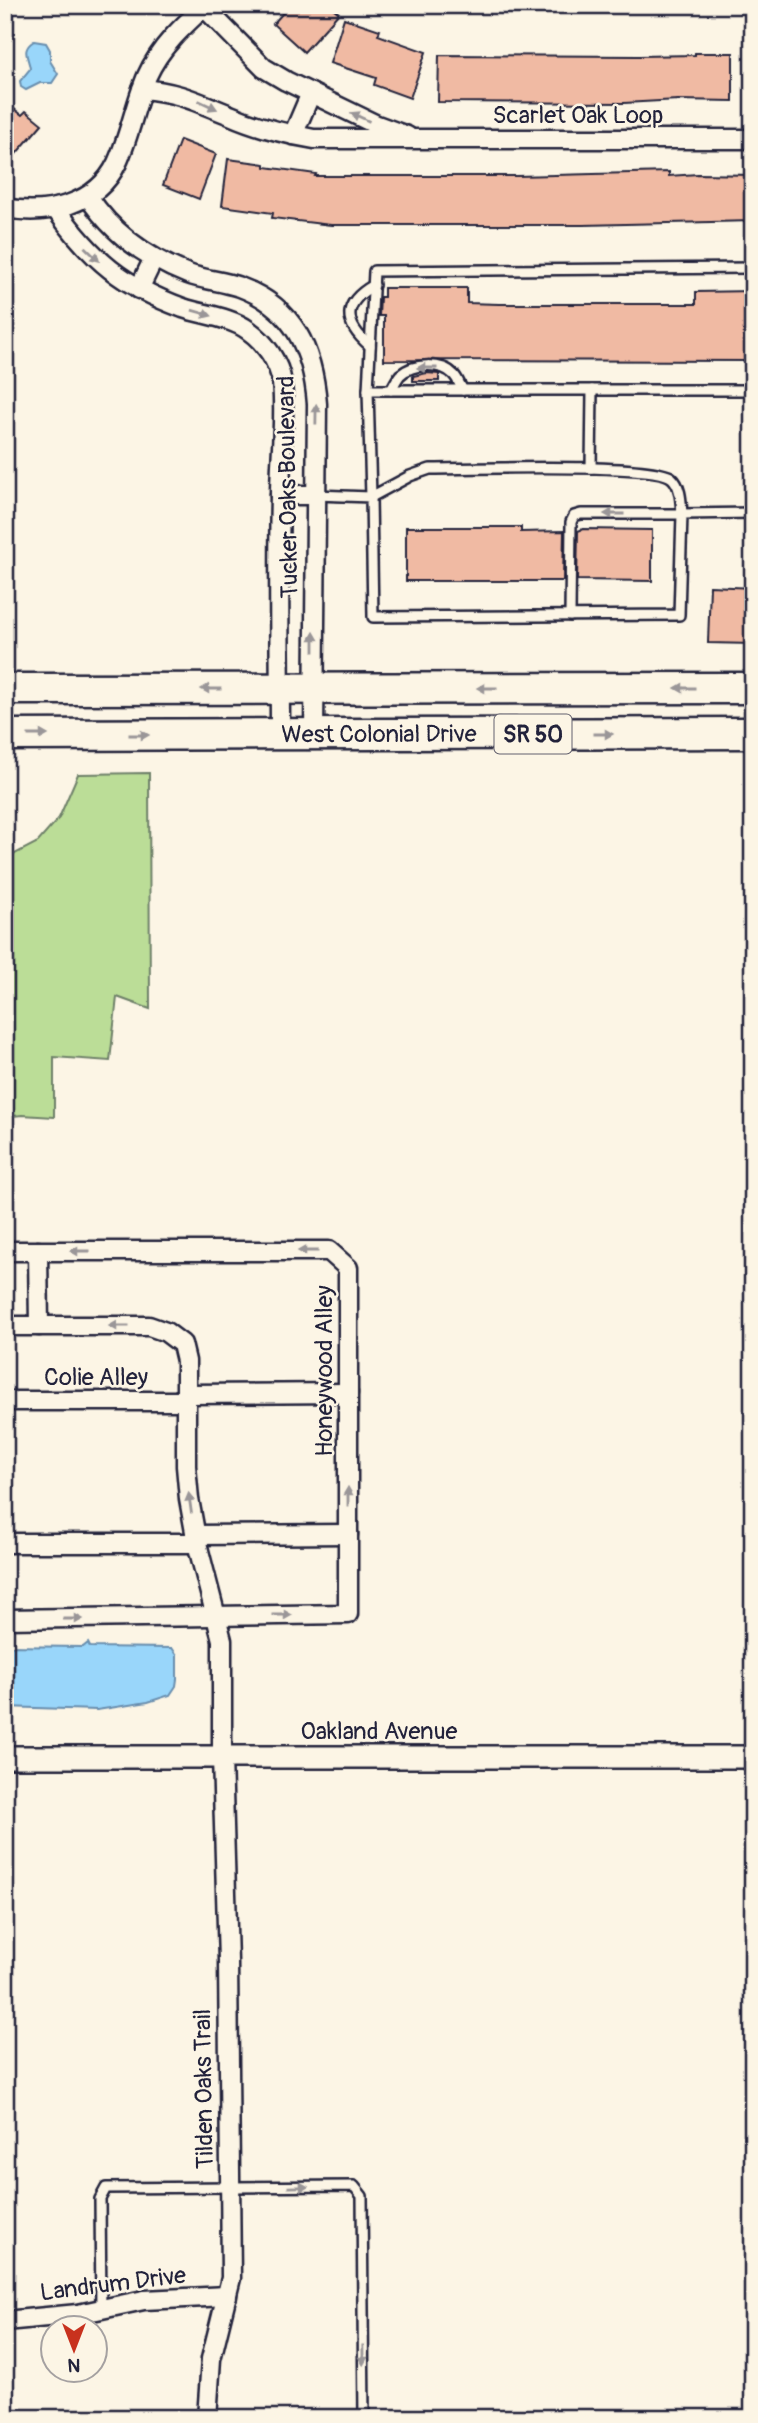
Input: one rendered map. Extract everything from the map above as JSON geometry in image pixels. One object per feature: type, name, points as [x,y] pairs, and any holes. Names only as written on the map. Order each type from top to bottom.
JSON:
[{"type":"highway","name":"West Colonial Drive","points":[[5,689],[753,688]]},
{"type":"highway","name":"West Colonial Drive","points":[[5,735],[753,733]]},
{"type":"street","name":"Scarlet Oak Loop","points":[[88,196],[116,166],[152,67],[168,42],[205,6],[264,68],[377,125],[424,140]]},
{"type":"street","name":"Scarlet Oak Loop","points":[[142,89],[178,94],[232,116],[293,135],[337,141],[753,139]]},
{"type":"street","points":[[293,135],[311,93]]},
{"type":"street","name":"Scarlet Oak Loop","points":[[732,139],[753,127]]},
{"type":"street","points":[[5,208],[55,208],[73,204],[88,196]]},
{"type":"street","name":"Tucker Oaks Boulevard","points":[[88,196],[100,215],[113,228],[154,258],[189,274],[237,286],[256,294],[292,323],[304,342],[315,376],[317,404],[314,735]]},
{"type":"street","name":"Tucker Oaks Boulevard","points":[[55,208],[87,250],[114,274],[139,289],[248,330],[270,352],[277,365],[282,382],[280,735]]},
{"type":"street","points":[[139,289],[154,258]]},
{"type":"street","points":[[280,495],[315,495]]},
{"type":"street","name":"Honeywood Alley","points":[[5,1251],[329,1251],[348,1268],[348,1614],[216,1618]]},
{"type":"street","points":[[38,1251],[39,1326]]},
{"type":"street","name":"Tilden Oaks Trail","points":[[5,1326],[149,1326],[166,1332],[182,1344],[186,1361],[186,1466],[196,1539],[222,1640],[231,2278],[211,2359],[206,2418]]},
{"type":"street","name":"Colie Alley","points":[[5,1401],[348,1393]]},
{"type":"street","points":[[5,1543],[348,1534]]},
{"type":"street","points":[[5,1619],[216,1618]]},
{"type":"street","name":"Oakland Avenue","points":[[5,1757],[753,1757]]},
{"type":"street","name":"Landrum Drive","points":[[5,2321],[78,2314],[144,2300],[227,2296]]},
{"type":"lane","points":[[315,495],[371,497],[410,476],[430,469],[656,470],[672,477],[680,493],[682,514],[679,615],[373,617],[371,497],[368,390],[374,271],[753,268]]},
{"type":"lane","points":[[370,346],[356,334],[351,320],[351,305],[357,295],[374,285]]},
{"type":"lane","points":[[391,390],[401,374],[422,366],[447,370],[454,375],[463,390]]},
{"type":"lane","points":[[368,390],[753,390]]},
{"type":"lane","points":[[591,468],[592,390]]},
{"type":"lane","points":[[570,616],[573,516],[753,513]]},
{"type":"lane","points":[[101,2310],[100,2199],[106,2188],[354,2186],[362,2196],[364,2418]]},
{"type":"green space","points":[[149,773],[150,1009],[117,997],[110,1061],[54,1057],[54,1117],[5,1117],[5,859],[38,842],[59,818],[78,774]]},
{"type":"water","points":[[34,41],[46,43],[50,50],[50,61],[58,74],[52,83],[40,83],[26,90],[21,87],[20,81],[30,69],[26,51]]},
{"type":"water","points":[[88,1643],[90,1647],[172,1648],[177,1655],[176,1686],[170,1695],[148,1702],[97,1710],[5,1707],[5,1646],[83,1647]]},
{"type":"building","points":[[290,5],[329,5],[339,13],[304,52],[273,24]]},
{"type":"building","points":[[344,18],[380,30],[378,35],[426,52],[410,98],[374,85],[376,78],[330,63]]},
{"type":"building","points":[[733,53],[733,101],[438,102],[439,55],[639,56]]},
{"type":"building","points":[[13,108],[22,115],[26,111],[42,124],[15,155],[5,146],[5,117]]},
{"type":"building","points":[[180,140],[216,154],[199,199],[163,185]]},
{"type":"building","points":[[228,159],[316,174],[315,176],[517,176],[669,172],[669,176],[753,175],[753,221],[583,225],[331,225],[272,218],[273,213],[222,206]]},
{"type":"building","points":[[384,288],[467,288],[467,303],[499,304],[696,304],[696,292],[753,291],[753,361],[384,360],[384,316],[379,316],[380,297],[384,297]]},
{"type":"building","points":[[439,374],[439,381],[413,381],[413,376]]},
{"type":"building","points":[[406,527],[521,527],[521,532],[564,531],[563,581],[406,581]]},
{"type":"building","points":[[652,530],[652,581],[577,580],[578,531]]},
{"type":"building","points":[[710,586],[753,588],[753,644],[708,643]]}]
